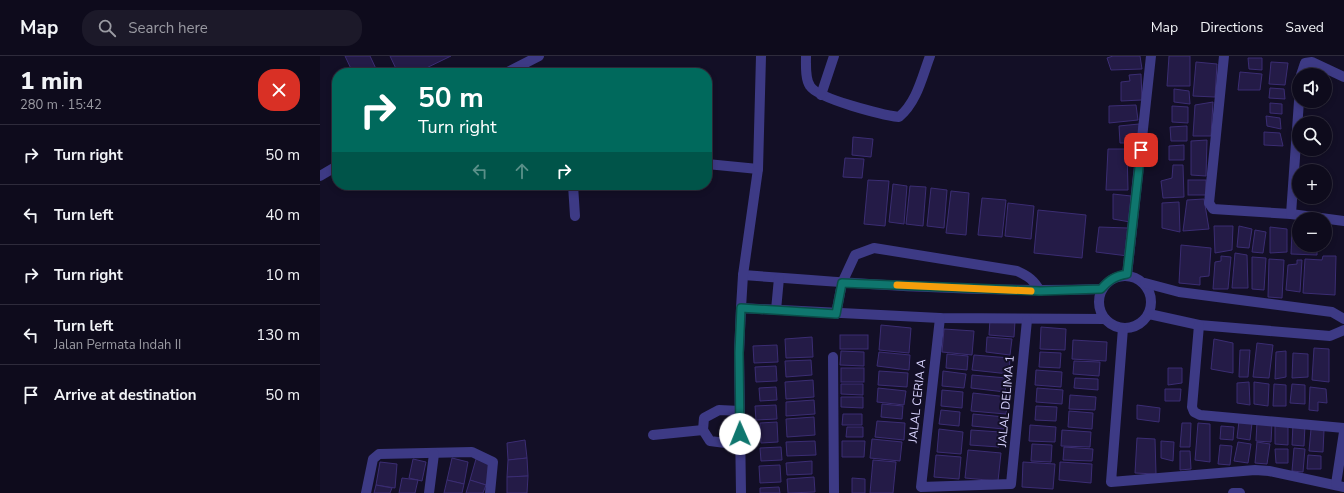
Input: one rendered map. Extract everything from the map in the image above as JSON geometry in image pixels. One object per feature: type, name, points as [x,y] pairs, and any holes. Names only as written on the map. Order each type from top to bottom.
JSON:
[{"type":"street","points":[[516,68],[539,56]]},
{"type":"street","points":[[741,493],[739,353],[741,308],[743,275],[758,169],[761,56]]},
{"type":"street","points":[[806,56],[808,82],[810,87],[821,95],[883,115],[899,116],[906,111],[915,96],[930,56]]},
{"type":"street","points":[[821,95],[834,56]]},
{"type":"street","points":[[1127,274],[1152,56]]},
{"type":"street","points":[[1224,56],[1209,203],[1213,209],[1291,214],[1344,221]]},
{"type":"street","points":[[1303,68],[1305,63],[1312,62],[1325,68]]},
{"type":"street","points":[[1332,71],[1344,77]]},
{"type":"street","points":[[1291,214],[1299,108]]},
{"type":"street","points":[[712,164],[758,169]]},
{"type":"street","points":[[320,176],[332,169]]},
{"type":"street","points":[[573,190],[575,216]]},
{"type":"street","points":[[836,314],[842,283],[855,254],[874,248],[1017,271],[1035,282],[1040,291]]},
{"type":"street","points":[[1145,283],[1150,293],[1152,304],[1149,314],[1143,322],[1134,327],[1123,328],[1113,325],[1105,319],[1100,310],[1099,300],[1101,289],[1108,281],[1117,276],[1127,274],[1145,283],[1179,292],[1332,312],[1344,319]]},
{"type":"street","points":[[743,275],[842,283],[1040,291],[1101,289]]},
{"type":"street","points":[[776,310],[779,278]]},
{"type":"street","points":[[741,308],[836,314],[940,318],[1027,320],[1105,319]]},
{"type":"street","points":[[1149,314],[1199,325],[1330,336],[1344,330]]},
{"type":"street","name":"JALAL CERIA A","points":[[940,318],[921,487],[1011,484]]},
{"type":"street","name":"JALAL DELIMA 1","points":[[1011,484],[1027,320]]},
{"type":"street","points":[[1199,325],[1192,407],[1194,412],[1200,415],[1344,428]]},
{"type":"street","points":[[1123,328],[1111,482],[1255,470],[1340,486],[1344,432]]},
{"type":"street","points":[[833,357],[834,493]]},
{"type":"street","points":[[740,411],[719,410],[704,418],[704,430],[710,441],[740,445]]},
{"type":"street","points":[[653,435],[704,430]]},
{"type":"street","points":[[366,493],[373,459],[379,454],[472,452],[493,462],[490,493]]},
{"type":"street","points":[[429,493],[434,454]]},
{"type":"street","points":[[1233,493],[1240,493]]},
{"type":"building","points":[[345,56],[370,56],[376,68],[351,68]]},
{"type":"building","points":[[390,56],[451,56],[426,68],[396,68]]},
{"type":"building","points":[[1113,56],[1140,56],[1142,69],[1111,70],[1107,58]]},
{"type":"building","points":[[1169,56],[1190,56],[1190,86],[1167,86]]},
{"type":"building","points":[[1248,58],[1262,58],[1262,70],[1249,69]]},
{"type":"building","points":[[1196,62],[1217,64],[1215,97],[1193,96]]},
{"type":"building","points":[[1271,62],[1288,63],[1285,85],[1269,84]]},
{"type":"building","points":[[1240,72],[1262,74],[1260,90],[1238,90]]},
{"type":"building","points":[[1141,74],[1142,100],[1121,101],[1121,82],[1130,81],[1129,75]]},
{"type":"building","points":[[1270,88],[1284,89],[1285,99],[1269,98]]},
{"type":"building","points":[[1174,89],[1189,91],[1190,104],[1174,102]]},
{"type":"building","points":[[1213,102],[1211,136],[1193,136],[1195,105]]},
{"type":"building","points":[[1270,103],[1282,104],[1282,114],[1270,113]]},
{"type":"building","points":[[1136,105],[1138,120],[1109,123],[1109,106]]},
{"type":"building","points":[[1172,106],[1188,107],[1188,123],[1172,122]]},
{"type":"building","points":[[1266,116],[1280,118],[1281,129],[1267,126]]},
{"type":"building","points":[[1139,124],[1140,143],[1120,143],[1119,126]]},
{"type":"building","points":[[1187,126],[1187,141],[1171,141],[1170,127]]},
{"type":"building","points":[[1264,132],[1280,133],[1283,146],[1264,145]]},
{"type":"building","points":[[853,137],[873,139],[871,157],[852,155]]},
{"type":"building","points":[[1207,140],[1206,176],[1191,175],[1191,141]]},
{"type":"building","points":[[1184,145],[1184,160],[1169,160],[1169,146]]},
{"type":"building","points":[[1108,149],[1127,149],[1128,190],[1106,190]]},
{"type":"building","points":[[845,158],[864,159],[862,178],[843,177]]},
{"type":"building","points":[[1173,165],[1183,165],[1184,197],[1163,198],[1161,181],[1172,178]]},
{"type":"building","points":[[868,180],[889,181],[885,226],[864,224]]},
{"type":"building","points":[[1188,180],[1206,180],[1206,195],[1188,195]]},
{"type":"building","points":[[893,184],[907,186],[904,224],[889,222]]},
{"type":"building","points":[[910,186],[926,187],[923,226],[906,224]]},
{"type":"building","points":[[931,188],[947,190],[944,228],[927,226]]},
{"type":"building","points":[[951,191],[969,193],[966,235],[946,233]]},
{"type":"building","points":[[1113,194],[1131,196],[1130,222],[1113,219]]},
{"type":"building","points":[[982,198],[1006,200],[1002,237],[978,235]]},
{"type":"building","points":[[1204,199],[1209,229],[1183,231],[1187,200]]},
{"type":"building","points":[[1179,202],[1180,232],[1162,228],[1162,203]]},
{"type":"building","points":[[1008,203],[1034,206],[1031,239],[1005,236]]},
{"type":"building","points":[[1038,210],[1086,215],[1082,258],[1034,253]]},
{"type":"building","points":[[1214,226],[1233,226],[1232,250],[1215,253]]},
{"type":"building","points":[[1239,226],[1252,229],[1249,248],[1237,247]]},
{"type":"building","points":[[1099,227],[1128,228],[1128,256],[1096,252]]},
{"type":"building","points":[[1270,227],[1287,229],[1287,252],[1270,253]]},
{"type":"building","points":[[1255,230],[1266,232],[1263,253],[1252,252]]},
{"type":"building","points":[[1292,231],[1292,252],[1317,252],[1317,255],[1291,254]]},
{"type":"building","points":[[1181,245],[1211,248],[1209,276],[1200,277],[1200,285],[1179,283]]},
{"type":"building","points":[[1235,253],[1247,255],[1248,288],[1232,288]]},
{"type":"building","points":[[1221,256],[1231,257],[1228,289],[1213,289],[1215,262],[1221,261]]},
{"type":"building","points":[[1323,256],[1336,256],[1335,295],[1303,293],[1305,259],[1322,260]]},
{"type":"building","points":[[1252,257],[1266,258],[1264,290],[1252,289]]},
{"type":"building","points":[[1269,259],[1284,260],[1282,298],[1268,297]]},
{"type":"building","points":[[1297,260],[1302,260],[1300,292],[1286,290],[1288,265],[1297,264]]},
{"type":"building","points":[[990,319],[1015,321],[1014,337],[989,335]]},
{"type":"building","points":[[881,325],[911,328],[909,353],[879,350]]},
{"type":"building","points":[[1041,327],[1066,329],[1065,350],[1040,349]]},
{"type":"building","points":[[944,329],[974,331],[972,355],[942,352]]},
{"type":"building","points":[[840,335],[868,335],[868,349],[840,349]]},
{"type":"building","points":[[812,337],[813,357],[786,358],[785,339]]},
{"type":"building","points":[[987,337],[1012,339],[1010,355],[986,352]]},
{"type":"building","points":[[1214,339],[1233,343],[1233,373],[1211,369]]},
{"type":"building","points":[[1073,340],[1107,342],[1106,361],[1072,359]]},
{"type":"building","points":[[1257,343],[1273,345],[1269,378],[1253,377]]},
{"type":"building","points":[[777,345],[778,362],[754,363],[753,346]]},
{"type":"building","points":[[1314,348],[1329,349],[1329,382],[1312,380]]},
{"type":"building","points":[[1240,350],[1250,350],[1248,377],[1239,377]]},
{"type":"building","points":[[841,351],[864,352],[864,366],[840,365]]},
{"type":"building","points":[[1286,351],[1286,377],[1275,379],[1276,352]]},
{"type":"building","points":[[879,352],[910,355],[909,370],[877,366]]},
{"type":"building","points":[[1040,352],[1061,353],[1060,368],[1039,367]]},
{"type":"building","points":[[1293,353],[1308,354],[1308,377],[1292,378]]},
{"type":"building","points":[[947,354],[968,356],[967,370],[946,368]]},
{"type":"building","points":[[974,355],[1010,358],[1009,374],[972,370]]},
{"type":"building","points":[[811,360],[812,375],[786,377],[785,361]]},
{"type":"building","points":[[1074,361],[1100,362],[1099,376],[1073,374]]},
{"type":"building","points":[[776,366],[777,381],[756,382],[755,367]]},
{"type":"building","points":[[841,368],[864,368],[864,382],[841,382]]},
{"type":"building","points":[[1168,368],[1182,368],[1182,383],[1168,385]]},
{"type":"building","points":[[1036,370],[1062,372],[1061,387],[1035,385]]},
{"type":"building","points":[[879,371],[908,373],[907,387],[878,385]]},
{"type":"building","points":[[943,371],[966,374],[964,388],[942,386]]},
{"type":"building","points":[[972,375],[1007,378],[1005,392],[971,388]]},
{"type":"building","points":[[1075,378],[1098,379],[1098,390],[1074,388]]},
{"type":"building","points":[[813,380],[814,397],[786,399],[785,382]]},
{"type":"building","points":[[1249,382],[1250,405],[1237,403],[1237,383]]},
{"type":"building","points":[[1254,382],[1269,384],[1268,406],[1254,404]]},
{"type":"building","points":[[841,384],[863,384],[863,395],[841,394]]},
{"type":"building","points":[[1274,384],[1286,385],[1286,406],[1273,406]]},
{"type":"building","points":[[1292,384],[1305,385],[1305,404],[1290,403]]},
{"type":"building","points":[[776,387],[777,400],[760,401],[759,388]]},
{"type":"building","points":[[1310,387],[1326,389],[1327,403],[1318,402],[1318,411],[1309,410]]},
{"type":"building","points":[[878,388],[906,391],[904,405],[877,402]]},
{"type":"building","points":[[1037,388],[1063,390],[1062,404],[1036,402]]},
{"type":"building","points":[[1165,389],[1181,389],[1180,401],[1165,401]]},
{"type":"building","points":[[942,390],[963,392],[962,408],[941,406]]},
{"type":"building","points":[[973,393],[1008,397],[1006,414],[971,411]]},
{"type":"building","points":[[1070,395],[1096,397],[1095,410],[1069,409]]},
{"type":"building","points":[[841,397],[863,397],[863,408],[841,407]]},
{"type":"building","points":[[814,400],[815,414],[786,416],[786,402]]},
{"type":"building","points":[[882,404],[903,406],[902,419],[881,417]]},
{"type":"building","points":[[776,405],[777,419],[756,420],[755,406]]},
{"type":"building","points":[[1137,405],[1160,408],[1159,422],[1137,419]]},
{"type":"building","points":[[1036,406],[1057,407],[1056,421],[1035,420]]},
{"type":"building","points":[[941,410],[960,412],[959,426],[939,424]]},
{"type":"building","points":[[1069,411],[1093,413],[1092,429],[1068,427]]},
{"type":"building","points":[[843,414],[862,414],[862,425],[842,425]]},
{"type":"building","points":[[973,414],[1005,417],[1004,429],[972,426]]},
{"type":"building","points":[[814,417],[815,435],[787,437],[786,419]]},
{"type":"building","points":[[877,421],[905,423],[904,440],[875,437]]},
{"type":"building","points":[[1239,421],[1252,423],[1250,440],[1237,438]]},
{"type":"building","points":[[777,422],[778,442],[761,443],[760,423]]},
{"type":"building","points":[[1257,422],[1272,423],[1271,442],[1256,441]]},
{"type":"building","points":[[1182,423],[1191,423],[1190,447],[1180,447]]},
{"type":"building","points":[[1198,423],[1210,424],[1210,462],[1195,460]]},
{"type":"building","points":[[1293,424],[1305,425],[1304,446],[1292,445]]},
{"type":"building","points":[[1030,425],[1056,427],[1055,442],[1029,441]]},
{"type":"building","points":[[1275,425],[1288,426],[1288,445],[1275,444]]},
{"type":"building","points":[[1221,426],[1234,427],[1233,440],[1220,439]]},
{"type":"building","points":[[847,427],[863,427],[863,437],[846,437]]},
{"type":"building","points":[[939,429],[963,432],[961,454],[937,452]]},
{"type":"building","points":[[1311,429],[1324,430],[1323,452],[1309,451]]},
{"type":"building","points":[[971,430],[1000,432],[999,447],[970,445]]},
{"type":"building","points":[[1062,430],[1091,432],[1090,447],[1061,446]]},
{"type":"building","points":[[1137,438],[1155,439],[1156,474],[1135,473]]},
{"type":"building","points":[[872,439],[902,442],[900,461],[870,458]]},
{"type":"building","points":[[525,440],[527,458],[508,460],[507,443]]},
{"type":"building","points":[[815,441],[816,455],[787,456],[786,442]]},
{"type":"building","points":[[842,441],[865,441],[864,457],[842,457]]},
{"type":"building","points":[[1161,441],[1174,442],[1173,461],[1161,458]]},
{"type":"building","points":[[1238,442],[1251,444],[1248,463],[1234,461]]},
{"type":"building","points":[[1257,442],[1270,444],[1267,464],[1255,463]]},
{"type":"building","points":[[1032,444],[1052,445],[1051,462],[1031,461]]},
{"type":"building","points":[[1220,445],[1232,446],[1230,465],[1218,464]]},
{"type":"building","points":[[781,447],[782,460],[761,461],[760,448]]},
{"type":"building","points":[[1064,447],[1093,449],[1092,461],[1063,460]]},
{"type":"building","points":[[1294,448],[1305,449],[1303,472],[1292,471]]},
{"type":"building","points":[[1275,449],[1288,449],[1288,463],[1276,463]]},
{"type":"building","points":[[968,450],[1001,453],[998,481],[965,478]]},
{"type":"building","points":[[1180,451],[1190,451],[1191,469],[1180,470]]},
{"type":"building","points":[[936,455],[961,457],[959,479],[934,477]]},
{"type":"building","points":[[1308,455],[1321,456],[1321,469],[1307,469]]},
{"type":"building","points":[[452,458],[468,462],[464,484],[447,480]]},
{"type":"building","points":[[527,458],[528,476],[507,477],[508,460]]},
{"type":"building","points":[[413,459],[426,462],[422,481],[409,478]]},
{"type":"building","points":[[476,459],[492,464],[486,485],[470,480]]},
{"type":"building","points":[[873,460],[896,462],[893,493],[870,493]]},
{"type":"building","points":[[812,461],[812,474],[787,475],[786,463]]},
{"type":"building","points":[[380,462],[397,464],[395,488],[376,485]]},
{"type":"building","points":[[1023,462],[1055,464],[1053,489],[1022,487]]},
{"type":"building","points":[[1060,462],[1092,464],[1091,483],[1059,480]]},
{"type":"building","points":[[780,465],[781,482],[760,483],[759,466]]},
{"type":"building","points":[[528,476],[527,493],[507,493],[507,477]]},
{"type":"building","points":[[814,477],[815,492],[788,493],[787,479]]},
{"type":"building","points":[[402,478],[418,480],[415,493],[399,493]]},
{"type":"building","points":[[852,478],[865,479],[865,493],[852,493]]},
{"type":"building","points":[[447,480],[464,484],[462,493],[444,493]]},
{"type":"building","points":[[470,480],[486,485],[483,493],[466,493]]},
{"type":"building","points":[[376,485],[392,488],[390,493],[374,493]]},
{"type":"building","points":[[779,487],[780,493],[760,493],[760,488]]},
{"type":"slow traffic","points":[[897,285],[1031,291]]},
{"type":"route","points":[[740,434],[739,353],[741,308],[836,314],[842,283],[1040,291],[1101,289],[1108,281],[1117,276],[1127,274],[1141,150]]}]
